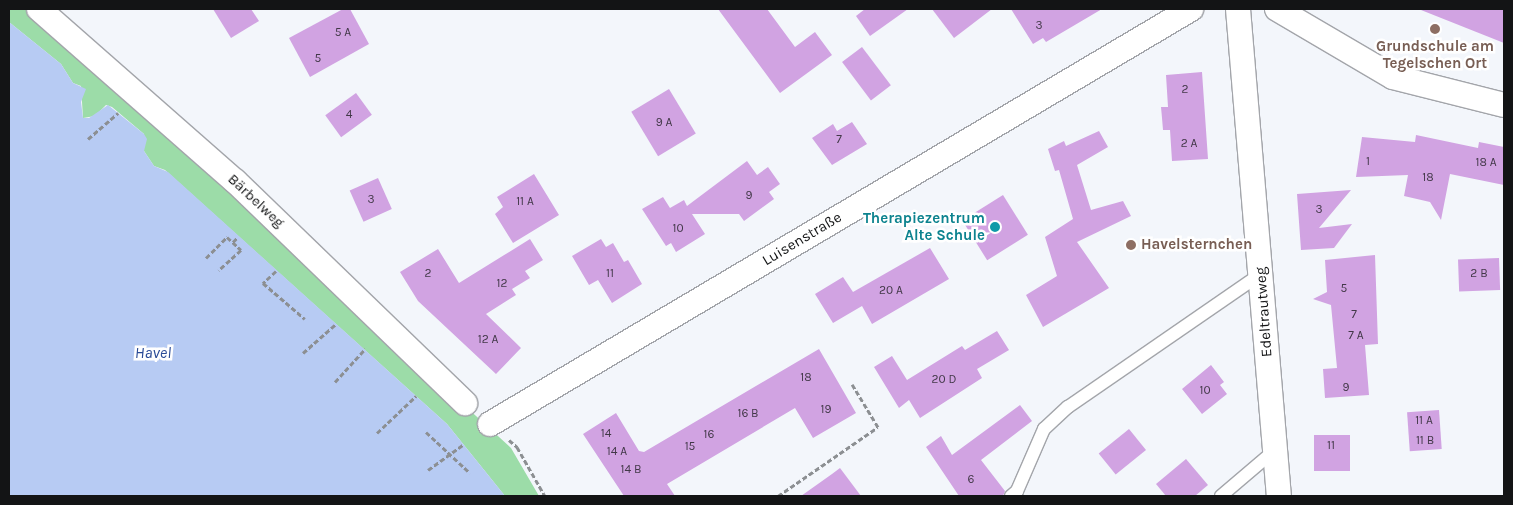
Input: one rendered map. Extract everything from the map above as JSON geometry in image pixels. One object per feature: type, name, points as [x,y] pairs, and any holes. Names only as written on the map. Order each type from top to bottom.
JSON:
[{"type":"street","name":"Bärbelweg","points":[[39,9],[231,177],[465,403]]},
{"type":"street","name":"Luisenstraße","points":[[490,424],[1191,9]]},
{"type":"street","name":"Edeltrautweg","points":[[1238,9],[1262,274],[1279,496]]},
{"type":"street","points":[[1277,9],[1392,77],[1504,105]]},
{"type":"lane","points":[[1011,496],[1018,491],[1044,429],[1068,407],[1262,274]]},
{"type":"lane","points":[[1221,496],[1275,450]]},
{"type":"path","points":[[88,139],[118,113]]},
{"type":"path","points":[[206,258],[226,237],[241,250],[218,270]]},
{"type":"path","points":[[233,242],[238,237]]},
{"type":"path","points":[[276,271],[263,283],[305,319]]},
{"type":"path","points":[[303,353],[336,324]]},
{"type":"path","points":[[335,382],[365,349]]},
{"type":"path","points":[[778,496],[878,427],[852,384]]},
{"type":"path","points":[[378,433],[416,396]]},
{"type":"path","points":[[490,424],[517,447],[545,496]]},
{"type":"path","points":[[426,432],[470,474]]},
{"type":"path","points":[[428,470],[464,444]]},
{"type":"green space","points":[[9,9],[30,9],[511,448],[539,496],[505,496],[447,424],[165,170],[154,166],[144,151],[144,134],[112,107],[106,105],[95,116],[83,118],[81,86],[73,83],[61,64],[9,22]]},
{"type":"water","name":"Havel","points":[[9,22],[61,64],[73,83],[86,89],[81,102],[83,118],[89,118],[108,105],[144,134],[147,139],[144,151],[154,166],[168,172],[447,424],[505,496],[9,496]]},
{"type":"building","points":[[213,9],[251,9],[259,21],[231,38]]},
{"type":"building","points":[[343,9],[350,9],[369,44],[310,77],[289,38]]},
{"type":"building","points":[[718,9],[767,9],[795,47],[815,32],[832,55],[780,93]]},
{"type":"building","points":[[865,9],[908,9],[870,36],[856,16]]},
{"type":"building","points":[[932,9],[992,9],[954,38]]},
{"type":"building","points":[[1011,9],[1102,9],[1046,42],[1043,38],[1033,44]]},
{"type":"building","points":[[1504,9],[1504,43],[1421,10]]},
{"type":"building","points":[[862,47],[891,85],[871,100],[842,62]]},
{"type":"building","points":[[1202,72],[1208,159],[1172,161],[1170,130],[1163,130],[1161,107],[1168,107],[1166,75]]},
{"type":"building","points":[[669,89],[696,134],[658,156],[631,112]]},
{"type":"building","points":[[356,93],[372,115],[341,137],[325,115]]},
{"type":"building","points":[[852,122],[867,144],[832,165],[812,138],[833,124],[837,131]]},
{"type":"building","points":[[1099,131],[1108,147],[1077,165],[1091,210],[1123,201],[1131,216],[1077,242],[1109,288],[1043,327],[1026,295],[1057,276],[1045,237],[1073,219],[1059,170],[1055,171],[1048,149],[1064,141],[1066,146]]},
{"type":"building","points":[[1416,135],[1478,148],[1479,142],[1504,147],[1504,185],[1450,174],[1441,220],[1430,202],[1404,196],[1408,175],[1356,177],[1362,137],[1415,142]]},
{"type":"building","points":[[747,161],[757,175],[768,167],[780,184],[769,192],[774,199],[744,221],[739,214],[692,214],[705,234],[676,252],[671,243],[666,246],[642,209],[663,197],[670,208],[684,200],[687,206]]},
{"type":"building","points":[[534,174],[559,215],[513,243],[495,214],[503,207],[497,197]]},
{"type":"building","points":[[378,178],[392,209],[364,222],[350,191]]},
{"type":"building","points":[[1351,190],[1319,228],[1352,224],[1334,248],[1301,250],[1297,194]]},
{"type":"building","name":"Therapiezentrum Alte Schule","points":[[1003,195],[1028,235],[987,260],[962,220]]},
{"type":"building","points":[[530,239],[543,260],[525,271],[530,278],[512,289],[516,295],[486,314],[521,348],[496,374],[418,301],[400,272],[438,249],[459,283]]},
{"type":"building","points":[[601,239],[606,247],[613,243],[624,262],[628,260],[642,284],[612,303],[598,280],[589,285],[572,256]]},
{"type":"building","points":[[930,248],[949,279],[872,324],[862,306],[833,323],[815,294],[843,277],[853,292]]},
{"type":"building","points":[[1375,255],[1378,344],[1365,345],[1369,395],[1325,398],[1323,369],[1337,368],[1331,305],[1313,299],[1327,292],[1325,260]]},
{"type":"building","points":[[1499,258],[1500,290],[1459,291],[1458,259]]},
{"type":"building","points":[[997,331],[1009,350],[977,369],[982,378],[920,418],[909,400],[899,408],[874,367],[892,356],[907,380],[962,346],[965,350]]},
{"type":"building","points":[[819,349],[856,413],[813,438],[795,408],[667,484],[675,496],[624,496],[583,434],[616,413],[639,451],[644,452]]},
{"type":"building","points":[[1211,365],[1224,382],[1220,385],[1227,394],[1202,414],[1182,389]]},
{"type":"building","points":[[1020,405],[1032,421],[981,460],[1005,491],[1003,496],[959,496],[926,447],[941,436],[952,455]]},
{"type":"building","points":[[1439,410],[1442,449],[1410,451],[1407,412]]},
{"type":"building","points":[[1129,429],[1146,450],[1116,475],[1099,454]]},
{"type":"building","points":[[1314,435],[1350,435],[1350,471],[1314,471]]},
{"type":"building","points":[[1186,459],[1208,485],[1195,496],[1166,496],[1156,484]]},
{"type":"building","points":[[840,468],[861,496],[801,496],[832,474]]},
{"type":"place","name":"Grundschule am Tegelschen Ort","points":[[1435,29]]},
{"type":"place","name":"Therapiezentrum Alte Schule","points":[[995,227]]},
{"type":"place","name":"Havelsternchen","points":[[1131,245]]}]
